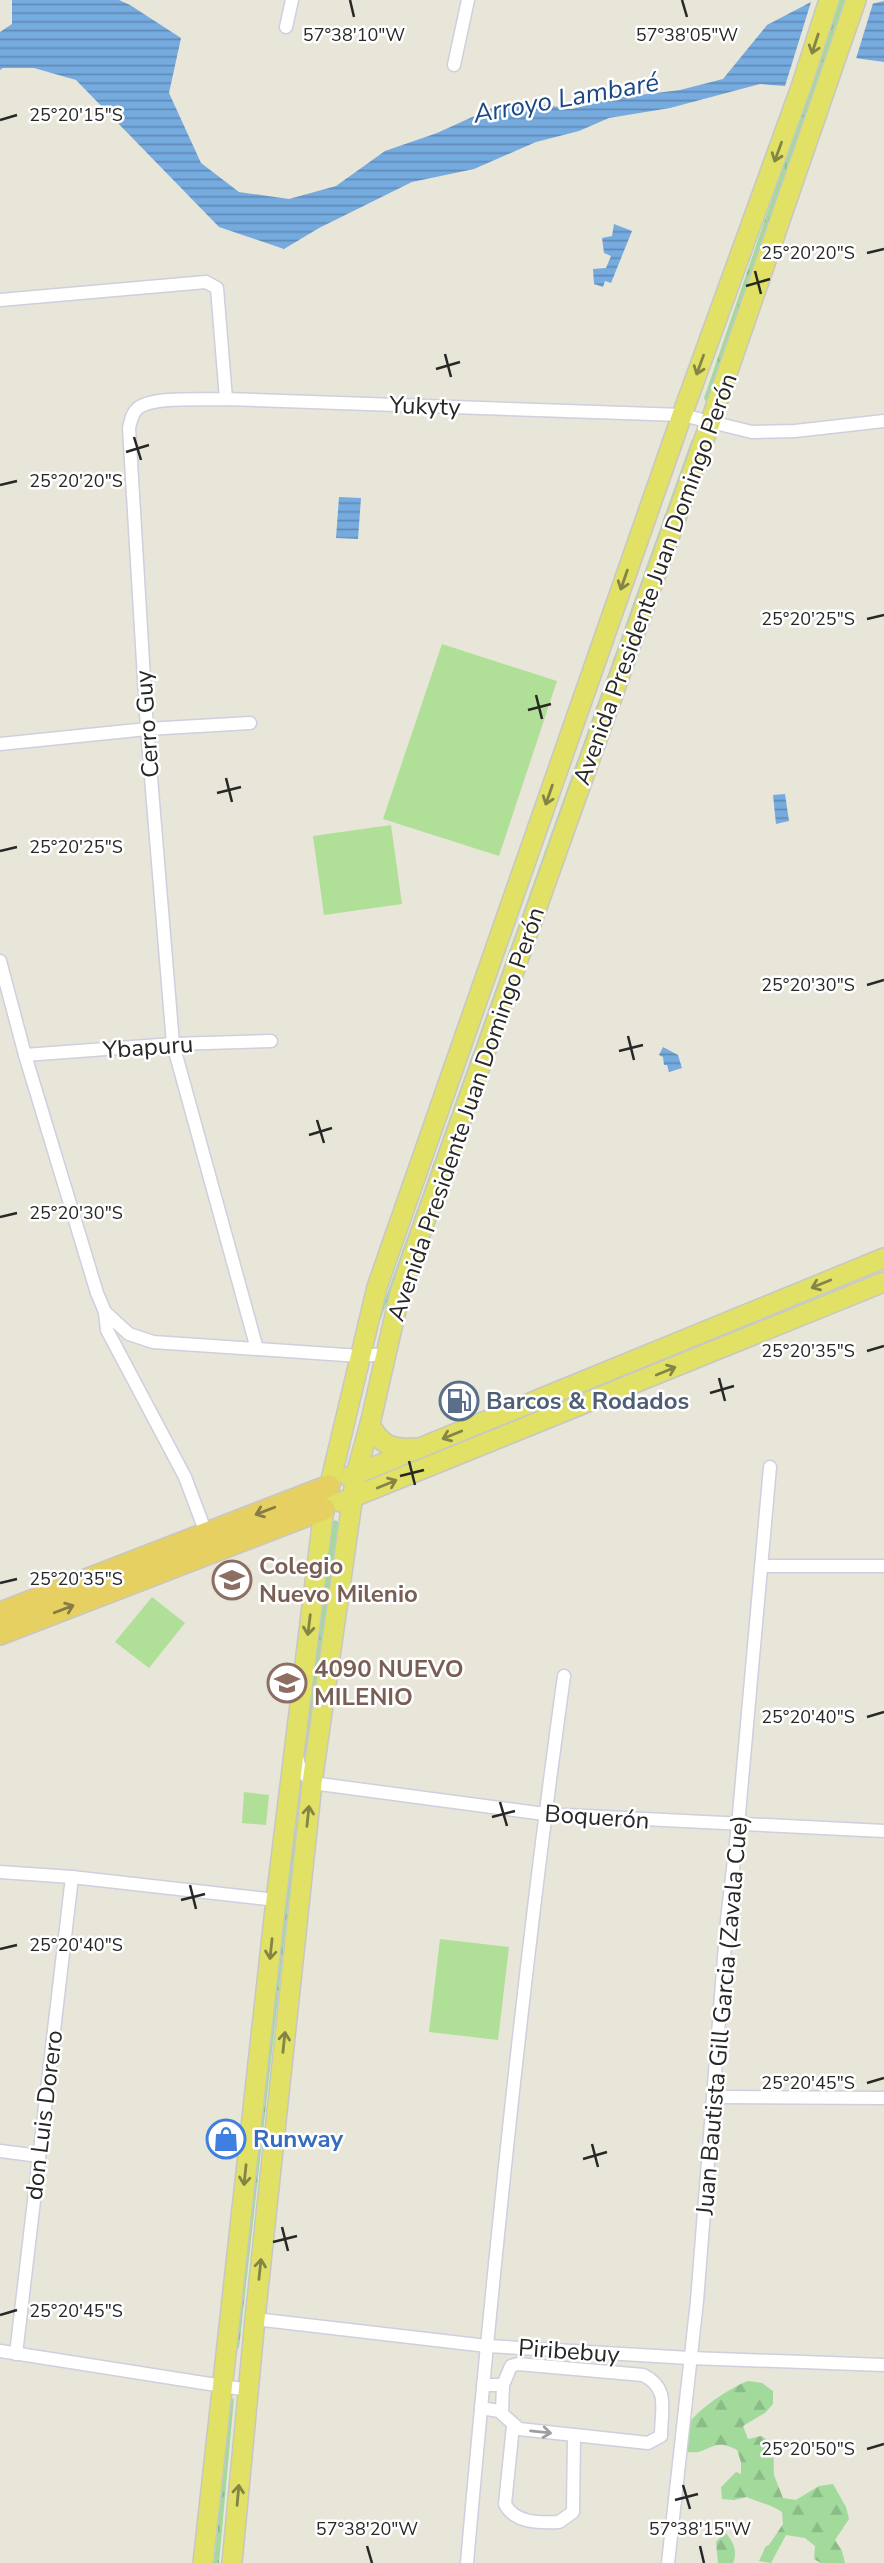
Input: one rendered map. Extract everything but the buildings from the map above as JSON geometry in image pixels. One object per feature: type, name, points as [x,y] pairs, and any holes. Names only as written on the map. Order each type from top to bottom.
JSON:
[{"type":"highway","points":[[0,1613],[329,1486]]},
{"type":"highway","points":[[0,1634],[324,1509]]},
{"type":"main road","name":"Avenida Presidente Juan Domingo Perón","points":[[203,2563],[276,1900],[324,1509],[360,1356],[377,1287],[682,415],[802,87],[829,0]]},
{"type":"main road","name":"Avenida Presidente Juan Domingo Perón","points":[[232,2563],[312,1783],[350,1498],[400,1293],[710,423],[856,0]]},
{"type":"main road","points":[[427,1146],[447,1157]]},
{"type":"main road","points":[[329,1486],[884,1258]]},
{"type":"main road","points":[[324,1509],[884,1282]]},
{"type":"main road","points":[[370,1424],[377,1438],[387,1445],[400,1449],[422,1447]]},
{"type":"street","points":[[286,27],[292,0]]},
{"type":"street","points":[[454,65],[468,0]]},
{"type":"street","points":[[0,300],[206,282],[212,284],[217,288],[226,399]]},
{"type":"street","name":"Yukyty","points":[[139,407],[154,402],[226,399],[682,415],[752,432],[795,431],[884,421]]},
{"type":"street","name":"Cerro Guy","points":[[139,407],[132,416],[129,428],[147,729],[173,1044],[257,1349]]},
{"type":"street","points":[[0,744],[147,729],[250,723]]},
{"type":"street","points":[[0,961],[25,1055],[97,1293],[105,1311],[107,1329],[185,1478],[206,1534]]},
{"type":"street","name":"Ybapuru","points":[[25,1055],[173,1044],[271,1041]]},
{"type":"street","points":[[105,1311],[129,1334],[153,1342],[360,1356],[386,1354]]},
{"type":"street","name":"Juan Bautista Gill Garcia (Zavala Cue)","points":[[668,2563],[691,2358],[727,1920],[770,1467]]},
{"type":"street","points":[[762,1566],[884,1566]]},
{"type":"street","points":[[467,2563],[487,2346],[545,1814],[564,1676]]},
{"type":"street","points":[[294,1746],[300,1769],[312,1783]]},
{"type":"street","name":"Boquerón","points":[[312,1783],[545,1814],[884,1831]]},
{"type":"street","points":[[0,1872],[72,1877],[276,1900]]},
{"type":"street","name":"don Luis Dorero","points":[[16,2354],[72,1877]]},
{"type":"street","points":[[714,2097],[884,2098]]},
{"type":"street","points":[[0,2151],[39,2156]]},
{"type":"street","name":"Piribebuy","points":[[255,2319],[487,2346],[691,2358],[884,2365]]},
{"type":"street","points":[[0,2351],[248,2390]]},
{"type":"street","points":[[481,2408],[502,2413],[519,2429],[648,2443],[660,2436],[661,2390],[656,2381],[643,2375],[518,2364],[511,2366],[503,2385],[502,2413]]},
{"type":"street","points":[[483,2385],[503,2385]]},
{"type":"street","points":[[513,2426],[505,2504],[516,2518],[559,2522],[573,2512],[574,2435]]},
{"type":"green space","points":[[840,0],[846,0],[706,402],[704,398]]},
{"type":"green space","points":[[692,439],[694,442],[375,1335],[373,1333]]},
{"type":"green space","points":[[442,644],[557,681],[499,856],[383,819]]},
{"type":"green space","points":[[391,825],[402,904],[324,915],[313,836]]},
{"type":"green space","points":[[336,1520],[339,1523],[304,1764],[237,2349],[297,1762],[332,1522]]},
{"type":"green space","points":[[152,1597],[185,1623],[149,1668],[115,1642]]},
{"type":"green space","points":[[244,1792],[269,1795],[266,1825],[242,1823]]},
{"type":"green space","points":[[440,1939],[509,1947],[498,2040],[429,2032]]},
{"type":"green space","points":[[748,2381],[762,2383],[773,2391],[773,2404],[765,2413],[743,2426],[748,2439],[761,2436],[773,2443],[774,2475],[783,2498],[796,2500],[819,2486],[833,2484],[846,2507],[849,2519],[835,2540],[845,2563],[821,2563],[814,2559],[815,2546],[805,2538],[786,2535],[771,2563],[759,2561],[766,2546],[783,2524],[782,2512],[747,2497],[722,2499],[721,2487],[736,2472],[741,2474],[737,2450],[720,2445],[697,2452],[680,2450],[686,2428],[696,2415],[723,2394]]},
{"type":"green space","points":[[234,2398],[219,2563],[214,2563],[231,2400]]},
{"type":"green space","points":[[725,2532],[734,2546],[733,2563],[718,2563],[716,2542]]},
{"type":"water","points":[[12,0],[119,0],[181,38],[169,93],[201,163],[239,192],[289,199],[336,186],[385,151],[437,133],[492,108],[538,104],[572,109],[615,98],[680,90],[723,79],[767,25],[811,2],[785,86],[760,84],[670,108],[609,118],[579,131],[536,142],[474,169],[412,182],[319,228],[284,249],[219,227],[76,80],[34,68],[0,70],[0,32],[12,24]]},
{"type":"water","points":[[884,1],[884,62],[848,57],[867,5]]},
{"type":"water","points":[[614,224],[632,231],[611,283],[605,281],[603,287],[594,284],[593,269],[606,268],[611,256],[604,253],[602,238],[612,236]]},
{"type":"water","points":[[339,497],[361,498],[358,539],[336,538]]},
{"type":"water","points":[[785,794],[789,821],[776,824],[773,795]]},
{"type":"water","points":[[663,1047],[678,1055],[682,1068],[669,1072],[663,1057],[659,1055]]},
{"type":"pier","points":[[874,0],[855,62],[847,61],[845,59],[863,3]]},
{"type":"place","name":"Barcos & Rodados","points":[[459,1401]]},
{"type":"place","name":"Colegio Nuevo Milenio","points":[[232,1580]]},
{"type":"place","name":"4090 NUEVO MILENIO","points":[[287,1683]]},
{"type":"place","name":"Runway","points":[[226,2139]]},
{"type":"water label","name":"Arroyo Lambaré","points":[[566,98]]}]
